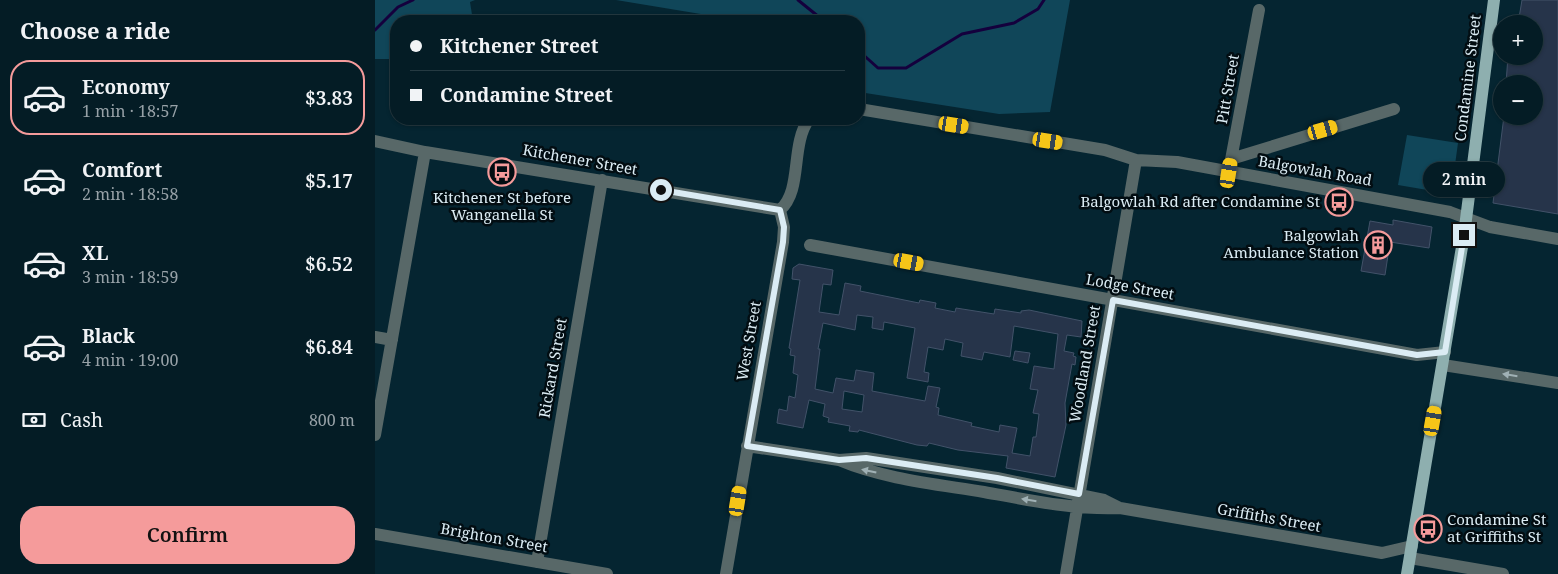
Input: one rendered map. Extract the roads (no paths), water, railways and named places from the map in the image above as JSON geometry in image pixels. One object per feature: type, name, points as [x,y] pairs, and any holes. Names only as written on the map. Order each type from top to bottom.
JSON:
[{"type":"main road","name":"Condamine Street","points":[[1407,574],[1467,218],[1494,0]]},
{"type":"street","name":"Pitt Street","points":[[1229,173],[1259,10]]},
{"type":"street","name":"Balgowlah Road","points":[[865,110],[1105,150],[1136,160],[1177,162],[1450,212],[1490,227],[1558,239]]},
{"type":"street","points":[[1231,159],[1394,110]]},
{"type":"street","points":[[780,210],[789,199],[792,189],[800,134],[805,125]]},
{"type":"street","name":"Kitchener Street","points":[[375,141],[425,152],[780,210]]},
{"type":"street","points":[[375,435],[425,152]]},
{"type":"street","name":"Woodland Street","points":[[1066,574],[1136,160]]},
{"type":"street","name":"Rickard Street","points":[[543,567],[602,180]]},
{"type":"street","name":"West Street","points":[[726,574],[783,242],[784,227],[780,210]]},
{"type":"street","name":"Lodge Street","points":[[810,245],[1417,355],[1445,352]]},
{"type":"street","points":[[375,337],[392,340]]},
{"type":"street","points":[[1443,365],[1558,382]]},
{"type":"street","name":"Griffiths Street","points":[[747,446],[839,460],[866,458],[997,478],[1104,500],[1120,508]]},
{"type":"street","name":"Griffiths Street","points":[[839,460],[861,470],[1077,508],[1120,508],[1382,553],[1411,552],[1503,574]]},
{"type":"street","name":"Brighton Street","points":[[375,534],[543,567],[607,574]]},
{"type":"waterway","points":[[375,30],[398,7],[413,0]]},
{"type":"waterway","points":[[798,0],[817,15]]},
{"type":"waterway","points":[[865,56],[878,68],[906,68],[962,34],[1014,23],[1038,9],[1044,0]]},
{"type":"place","name":"Kitchener St before Wanganella St","points":[[502,172]]},
{"type":"place","name":"Balgowlah Rd after Condamine St","points":[[1339,202]]},
{"type":"place","name":"Balgowlah Ambulance Station","points":[[1378,245]]},
{"type":"place","name":"Condamine St at Griffiths St","points":[[1428,529]]}]
